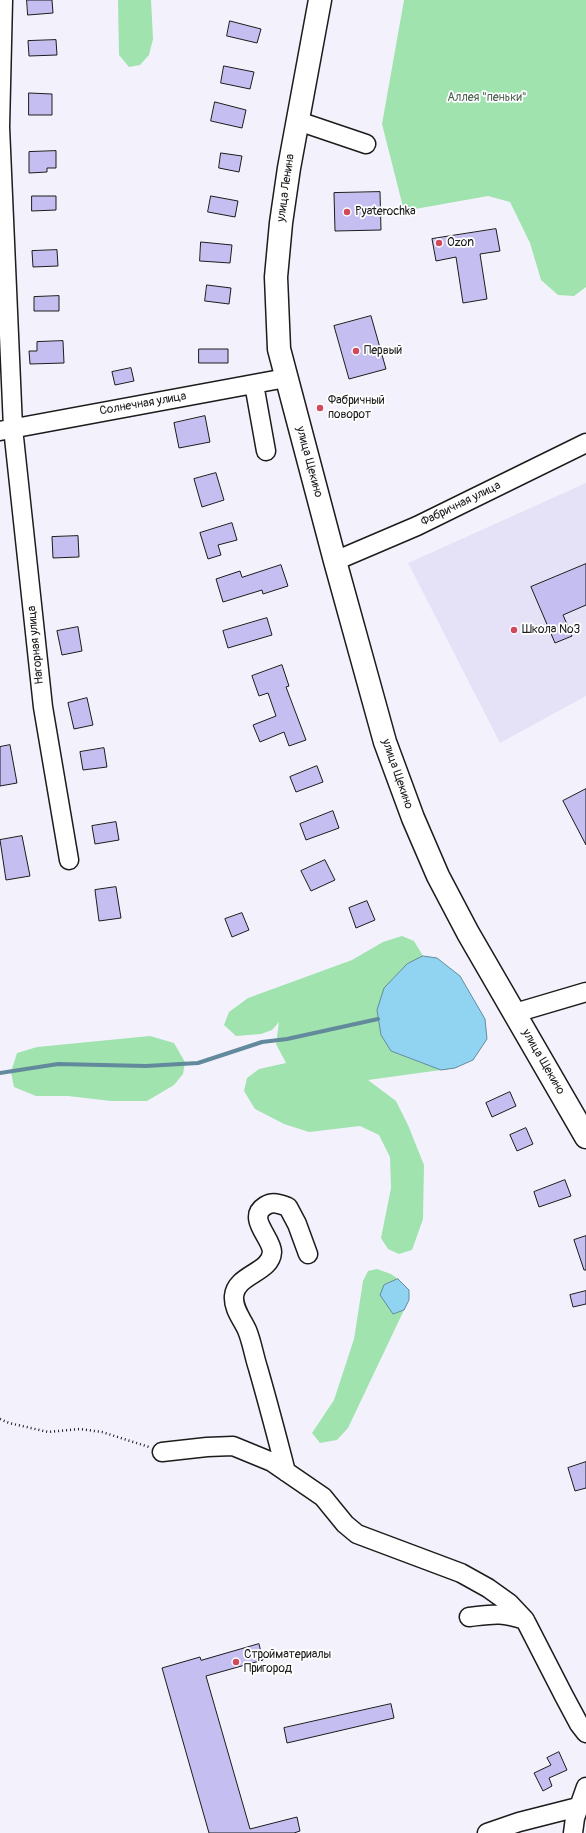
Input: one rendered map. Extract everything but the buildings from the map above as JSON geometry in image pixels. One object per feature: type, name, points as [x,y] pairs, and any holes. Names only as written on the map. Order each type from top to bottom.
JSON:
[{"type":"main road","name":"улица Ленина","points":[[286,378],[279,349],[276,277],[281,223],[320,0]]},
{"type":"main road","name":"улица Щекино","points":[[286,378],[385,742],[412,818],[438,876],[458,914],[586,1137]]},
{"type":"street","name":"Нагорная улица","points":[[3,0],[0,127],[7,429],[42,707],[69,860]]},
{"type":"street","points":[[298,121],[366,144]]},
{"type":"street","name":"Солнечная улица","points":[[7,429],[286,378]]},
{"type":"street","points":[[254,384],[266,451]]},
{"type":"street","name":"Фабричная улица","points":[[335,561],[417,526],[586,443]]},
{"type":"street","points":[[515,1013],[584,995]]},
{"type":"street","points":[[286,1472],[247,1330],[236,1308],[234,1296],[238,1286],[254,1272],[266,1266],[271,1257],[272,1250],[261,1229],[258,1218],[262,1208],[267,1204],[277,1203],[288,1207],[297,1224],[308,1254]]},
{"type":"street","points":[[162,1452],[233,1446],[272,1462],[323,1497],[345,1524],[357,1534],[461,1573],[488,1588],[509,1603],[525,1620],[579,1724],[586,1733]]},
{"type":"street","points":[[470,1617],[496,1613],[507,1614],[525,1620]]},
{"type":"street","points":[[573,1833],[578,1807],[586,1787]]},
{"type":"street","points":[[487,1833],[519,1822],[578,1807]]},
{"type":"path","points":[[0,1419],[9,1423],[48,1432],[80,1429],[102,1432],[162,1452]]},
{"type":"shaded area","name":"Школа №3","points":[[586,483],[586,696],[500,743],[408,563]]},
{"type":"green space","points":[[118,0],[151,0],[153,39],[149,55],[140,65],[129,67],[119,55]]},
{"type":"green space","name":"Аллея \"пеньки\"","points":[[404,0],[586,0],[586,287],[574,296],[558,295],[541,280],[530,243],[510,202],[488,196],[404,211],[382,124]]},
{"type":"green space","points":[[402,936],[414,941],[423,956],[407,964],[377,1010],[381,1035],[391,1051],[441,1070],[368,1080],[396,1101],[408,1125],[424,1165],[423,1219],[412,1250],[399,1254],[388,1249],[381,1238],[391,1188],[390,1157],[379,1135],[360,1126],[309,1132],[284,1124],[255,1109],[244,1091],[247,1078],[259,1069],[286,1063],[276,1044],[279,1022],[272,1030],[261,1034],[236,1036],[224,1025],[229,1012],[248,998],[352,960],[383,942]]},
{"type":"green space","points":[[150,1036],[174,1043],[185,1062],[183,1074],[174,1085],[147,1101],[111,1101],[68,1096],[36,1096],[14,1087],[11,1072],[17,1053],[37,1047]]},
{"type":"green space","points":[[377,1269],[391,1274],[398,1279],[384,1285],[393,1314],[404,1310],[348,1428],[337,1440],[320,1443],[312,1433],[334,1400],[354,1339],[363,1281],[368,1271]]},
{"type":"water","points":[[423,956],[437,958],[460,976],[485,1019],[487,1039],[473,1060],[455,1068],[441,1070],[391,1051],[381,1035],[377,1010],[384,988],[407,964]]},
{"type":"water","points":[[398,1279],[409,1290],[409,1300],[404,1310],[393,1314],[380,1295],[384,1285]]},
{"type":"waterway","points":[[0,1073],[58,1064],[146,1066],[198,1063],[262,1042],[287,1039],[378,1019]]},
{"type":"place","name":"Pyaterochka","points":[[347,212]]},
{"type":"place","name":"Ozon","points":[[439,243]]},
{"type":"place","name":"Первый","points":[[356,351]]},
{"type":"place","name":"Фабричный поворот","points":[[320,408]]},
{"type":"place","name":"Школа №3","points":[[514,630]]},
{"type":"place","name":"Стройматериалы Пригород","points":[[236,1662]]}]
